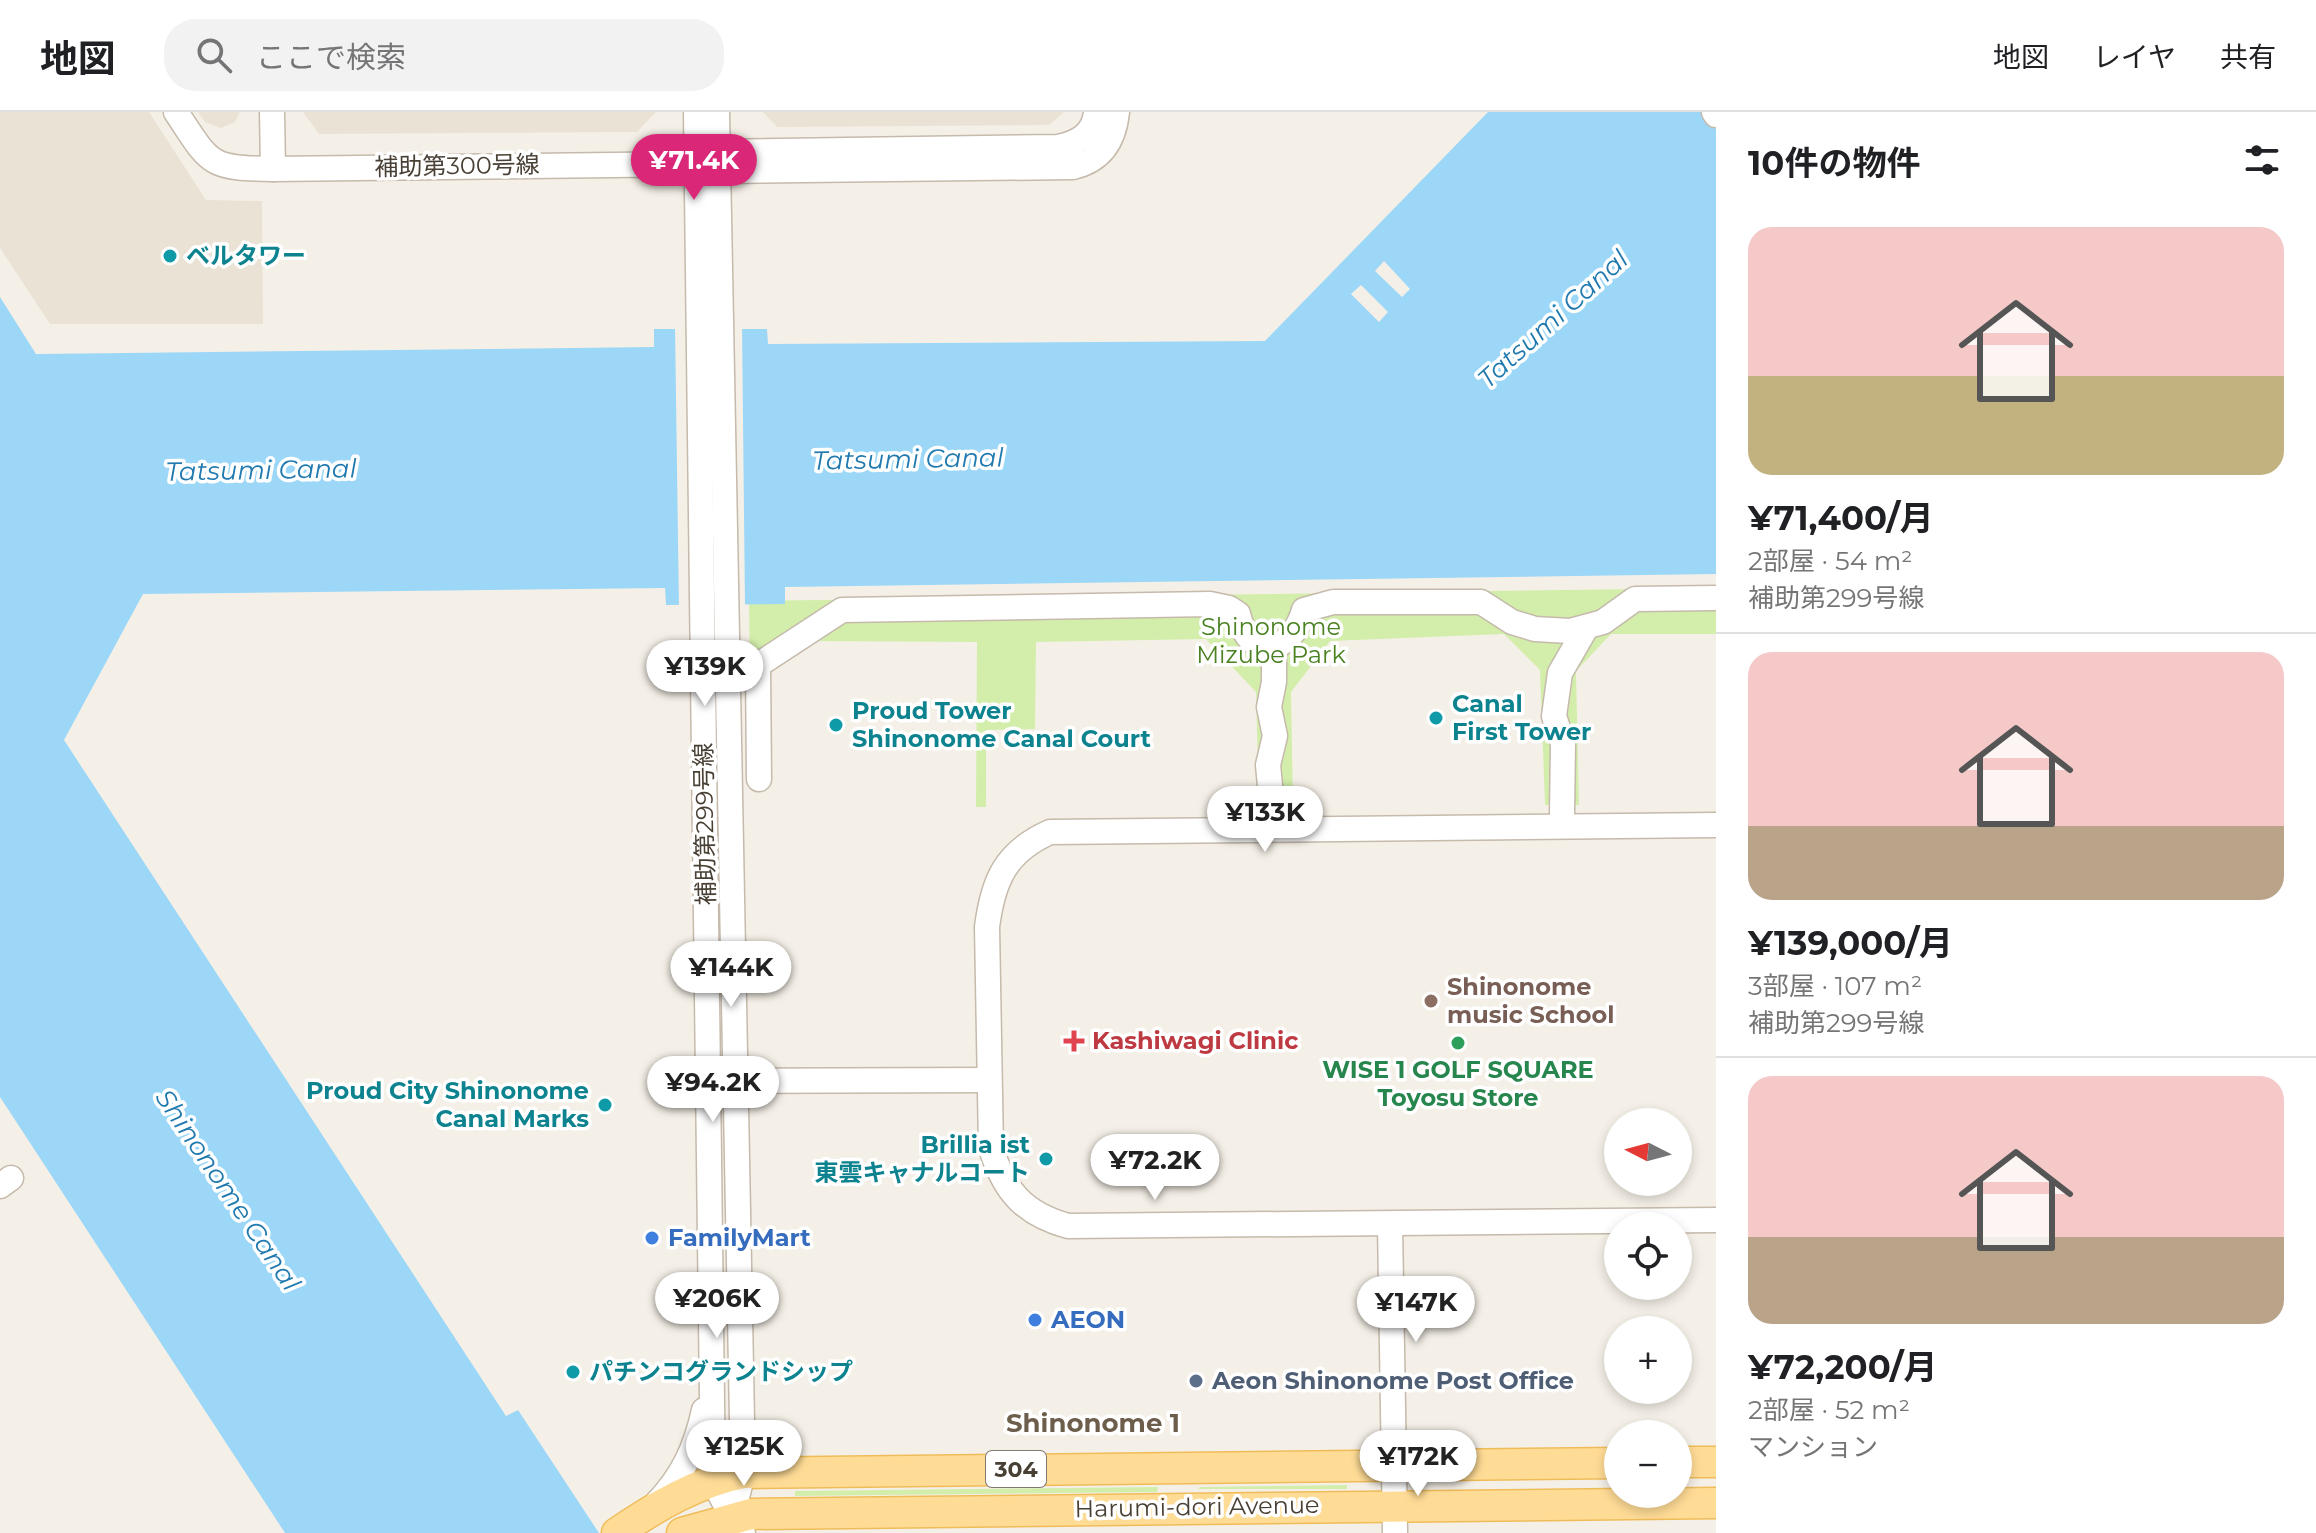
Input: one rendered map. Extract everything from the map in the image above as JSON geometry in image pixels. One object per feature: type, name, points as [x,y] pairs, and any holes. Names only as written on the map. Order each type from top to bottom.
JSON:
[{"type":"main road","points":[[1692,1462],[1716,1462]]},
{"type":"main road","name":"Harumi-dori Avenue","points":[[617,1533],[647,1513],[713,1481],[743,1473],[1604,1463]]},
{"type":"main road","name":"Harumi-dori Avenue","points":[[682,1533],[738,1525],[751,1514],[1395,1519],[1716,1503]]},
{"type":"street","name":"補助第300号線","points":[[176,112],[210,160],[238,168],[711,162]]},
{"type":"street","points":[[272,112],[273,169]]},
{"type":"street","name":"補助第299号線","points":[[696,112],[711,162]]},
{"type":"street","name":"補助第299号線","points":[[717,112],[711,162],[709,290],[715,650],[736,1081],[743,1473],[738,1525]]},
{"type":"street","points":[[711,162],[1058,147],[1079,141],[1089,132],[1096,112]]},
{"type":"street","points":[[711,162],[1073,167],[1104,151],[1115,128],[1117,112]]},
{"type":"street","points":[[759,779],[758,665],[842,610],[1210,604],[1229,608],[1238,614],[1249,639],[1261,646],[1274,648],[1282,645],[1297,630],[1304,610],[1333,602],[1481,602],[1512,622],[1535,629],[1570,631],[1603,622],[1635,599],[1716,598]]},
{"type":"street","points":[[1562,813],[1563,744],[1554,716],[1560,673],[1586,628]]},
{"type":"street","points":[[1535,629],[1560,673]]},
{"type":"street","points":[[1273,817],[1268,765],[1275,736],[1269,707],[1274,682],[1274,648]]},
{"type":"street","name":"補助第299号線","points":[[715,650],[707,1081],[713,1481],[738,1525]]},
{"type":"street","points":[[1716,825],[1050,832],[1032,840],[1013,856],[1000,874],[991,897],[987,927],[991,1148],[998,1171],[1020,1202],[1044,1219],[1068,1226],[1716,1220]]},
{"type":"street","points":[[707,1081],[988,1080]]},
{"type":"street","points":[[1390,1224],[1395,1519]]},
{"type":"street","points":[[647,1513],[675,1485],[691,1455],[712,1368]]},
{"type":"shaded area","points":[[0,112],[149,112],[206,200],[262,201],[263,324],[50,324],[0,248]]},
{"type":"shaded area","points":[[198,112],[240,112],[235,122],[221,128],[205,122]]},
{"type":"shaded area","points":[[303,112],[655,113],[637,132],[319,134]]},
{"type":"shaded area","points":[[763,112],[1064,112],[1049,125],[777,127]]},
{"type":"green space","name":"Shinonome Mizube Park","points":[[1716,588],[1716,634],[1611,634],[1576,671],[1579,805],[1545,805],[1540,670],[1504,634],[1330,641],[1291,692],[1293,808],[1259,808],[1256,692],[1206,639],[1036,642],[1035,729],[986,730],[986,807],[976,807],[977,642],[805,641],[767,666],[751,756],[749,601]]},
{"type":"green space","points":[[1347,1485],[1347,1489],[1198,1489],[1200,1487]]},
{"type":"green space","points":[[1158,1487],[1157,1492],[795,1496],[795,1491]]},
{"type":"water","points":[[1488,112],[1716,112],[1716,574],[785,587],[785,604],[666,605],[665,588],[143,594],[64,740],[506,1416],[518,1410],[599,1533],[285,1533],[0,1097],[0,297],[36,354],[654,347],[654,329],[767,329],[768,344],[1265,341]]},
{"type":"pier","points":[[1384,261],[1410,289],[1402,297],[1375,271]]},
{"type":"pier","points":[[1361,285],[1388,312],[1379,322],[1351,294]]},
{"type":"pier","points":[[675,325],[742,325],[745,608],[679,609]]},
{"type":"place","name":"ベルタワー","points":[[170,256]]},
{"type":"place","name":"Canal First Tower","points":[[1436,718]]},
{"type":"place","name":"Proud Tower Shinonome Canal Court","points":[[836,725]]},
{"type":"place","name":"Shinonome music School","points":[[1431,1001]]},
{"type":"place","name":"Kashiwagi Clinic","points":[[1074,1041]]},
{"type":"place","name":"WISE 1 GOLF SQUARE Toyosu Store","points":[[1458,1043]]},
{"type":"place","name":"Proud City Shinonome Canal Marks","points":[[605,1105]]},
{"type":"place","name":"Brillia ist 東雲キャナルコート","points":[[1046,1159]]},
{"type":"place","name":"FamilyMart","points":[[652,1238]]},
{"type":"place","name":"AEON","points":[[1035,1320]]},
{"type":"place","name":"パチンコグランドシップ","points":[[573,1372]]},
{"type":"place","name":"Aeon Shinonome Post Office","points":[[1196,1381]]},
{"type":"district","name":"Shinonome 1","points":[[1093,1423]]},
{"type":"water label","name":"Tatsumi Canal","points":[[1553,319]]},
{"type":"water label","name":"Tatsumi Canal","points":[[908,459]]},
{"type":"water label","name":"Tatsumi Canal","points":[[261,470]]},
{"type":"water label","name":"Shinonome Canal","points":[[228,1190]]}]
